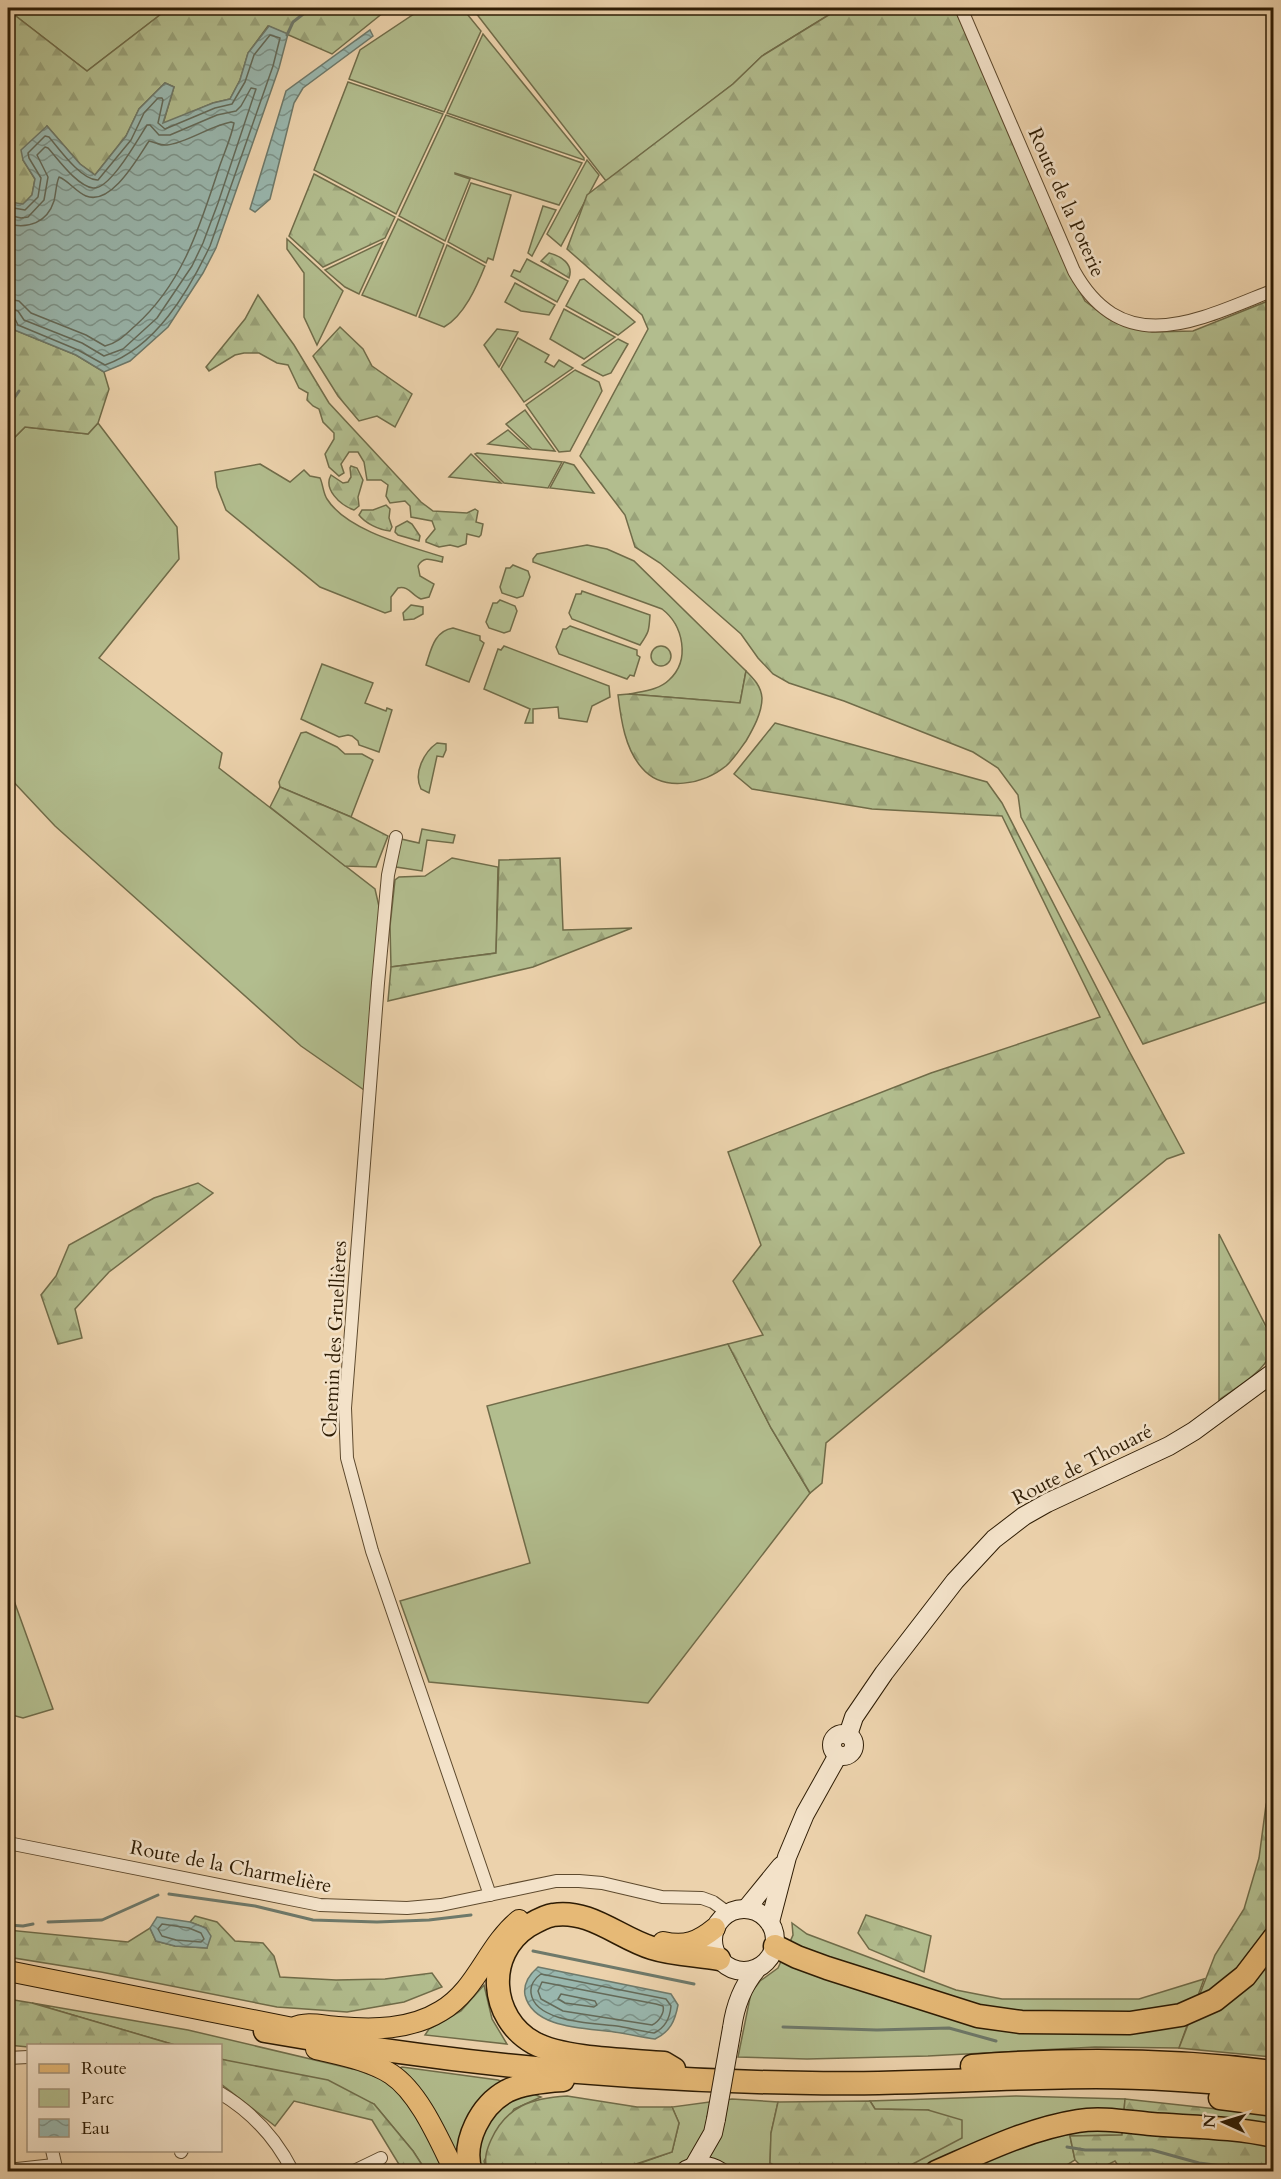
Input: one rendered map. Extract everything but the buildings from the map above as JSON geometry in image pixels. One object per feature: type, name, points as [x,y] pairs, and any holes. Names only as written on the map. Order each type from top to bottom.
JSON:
[{"type":"highway","points":[[674,2069],[664,2063],[559,2052],[535,2044],[516,2030],[506,2016],[498,1997],[496,1978],[500,1961],[507,1946],[519,1932],[553,1915],[576,1916],[594,1921],[650,1948],[722,1962]]},
{"type":"highway","points":[[775,1946],[827,1968],[978,2016],[1022,2022],[1130,2023],[1181,2015],[1215,2000],[1245,1976],[1274,1938]]},
{"type":"highway","points":[[293,2028],[382,2042],[533,2060],[674,2069],[783,2073],[886,2073],[1020,2062],[1100,2060],[1216,2066],[1274,2072]]},
{"type":"highway","points":[[265,2031],[436,2057],[607,2075],[813,2083],[1017,2078],[1148,2078],[1274,2088]]},
{"type":"highway","points":[[471,2172],[468,2152],[472,2131],[483,2112],[507,2091],[555,2080],[592,2079],[607,2075]]},
{"type":"highway","points":[[1017,2078],[1028,2084],[1068,2084],[1156,2091],[1274,2105]]},
{"type":"highway","points":[[936,2172],[1000,2143],[1038,2130],[1080,2120],[1223,2129],[1274,2136]]},
{"type":"main road","name":"Route de Thouaré","points":[[787,1857],[805,1814],[838,1755],[846,1756],[852,1752],[854,1742],[848,1735],[854,1717],[884,1673],[955,1581],[994,1539],[1024,1516],[1047,1503],[1169,1446],[1194,1431],[1274,1372]]},
{"type":"main road","points":[[8,1971],[293,2028],[303,2023],[351,2028],[386,2028],[411,2024],[431,2017],[456,2000],[469,1986],[508,1930],[528,1914],[550,1906],[584,1908],[596,1911],[644,1936],[680,1945],[700,1940],[722,1921],[746,1909],[787,1857]]},
{"type":"main road","points":[[770,1922],[787,1857]]},
{"type":"main road","points":[[735,2006],[750,1977],[772,1956],[775,1946],[776,1937],[770,1922],[764,1915],[746,1909]]},
{"type":"main road","points":[[720,2171],[716,2160],[714,2126],[735,2006],[731,1981],[713,1946],[722,1921]]},
{"type":"main road","points":[[722,1962],[739,1971],[756,1970]]},
{"type":"main road","points":[[8,1980],[265,2031],[271,2038],[358,2060],[392,2075],[407,2089],[423,2111],[455,2172]]},
{"type":"main road","points":[[689,2169],[714,2126]]},
{"type":"main road","points":[[689,2169],[711,2166],[720,2171]]},
{"type":"street","name":"Route de la Poterie","points":[[961,8],[1074,271],[1084,289],[1097,304],[1123,319],[1160,326],[1179,325],[1274,290]]},
{"type":"street","name":"Chemin des Gruellières","points":[[396,837],[388,875],[378,983],[345,1408],[347,1458],[372,1551],[490,1895]]},
{"type":"street","name":"Route de la Charmelière","points":[[8,1843],[320,1905],[407,1908],[441,1905],[556,1881],[579,1881],[602,1883],[662,1897],[702,1898],[713,1902],[722,1921]]},
{"type":"street","points":[[8,2058],[27,2057]]},
{"type":"street","points":[[222,2094],[236,2102],[267,2130],[293,2172]]},
{"type":"street","points":[[8,2170],[56,2168],[52,2152]]},
{"type":"street","points":[[352,2172],[381,2158]]},
{"type":"green space","points":[[8,8],[169,8],[87,71]]},
{"type":"green space","points":[[169,8],[389,8],[332,54],[268,26],[248,53],[240,80],[230,99],[213,103],[163,124],[174,87],[165,83],[139,109],[126,136],[95,175],[80,164],[47,126],[23,160],[35,179],[32,195],[23,205],[10,202],[8,204],[8,10],[87,71]]},
{"type":"green space","points":[[423,8],[463,9],[481,31],[444,112],[349,79],[360,50]]},
{"type":"green space","points":[[472,8],[840,8],[762,56],[733,84],[606,181]]},
{"type":"green space","points":[[840,8],[954,8],[1006,119],[1078,288],[1085,301],[1109,319],[1152,332],[1193,331],[1273,299],[1273,1011],[1266,1002],[1143,1044],[1021,817],[1018,795],[998,768],[973,752],[844,701],[789,683],[773,674],[741,634],[660,563],[635,547],[625,515],[580,456],[648,329],[642,315],[567,249],[587,195],[733,84],[762,56]]},
{"type":"green space","points":[[483,34],[584,158],[584,160],[447,113]]},
{"type":"green space","points":[[348,82],[443,114],[396,214],[314,170]]},
{"type":"green space","points":[[446,115],[582,163],[559,205],[455,173],[470,179],[445,241],[399,216]]},
{"type":"green space","points":[[587,160],[599,175],[561,246],[547,234]]},
{"type":"green space","points":[[314,174],[395,217],[385,238],[323,267],[289,236]]},
{"type":"green space","points":[[471,183],[511,195],[493,260],[488,258],[486,263],[448,242]]},
{"type":"green space","points":[[543,206],[556,210],[532,256],[528,253]]},
{"type":"green space","points":[[398,219],[444,244],[416,316],[362,295]]},
{"type":"green space","points":[[287,239],[343,291],[317,345],[304,317],[304,273],[287,249]]},
{"type":"green space","points":[[383,242],[359,294],[345,287],[325,270]]},
{"type":"green space","points":[[447,245],[485,266],[464,308],[444,327],[419,317]]},
{"type":"green space","points":[[549,253],[565,261],[570,269],[569,278],[541,261]]},
{"type":"green space","points":[[527,259],[568,281],[557,302],[511,276],[514,270],[520,272]]},
{"type":"green space","points":[[584,279],[635,322],[618,335],[566,306],[580,280]]},
{"type":"green space","points":[[515,283],[555,305],[549,315],[521,311],[505,302]]},
{"type":"green space","points":[[258,295],[294,345],[329,403],[421,502],[433,511],[467,513],[475,509],[478,511],[476,522],[483,524],[479,537],[467,534],[466,544],[458,547],[450,545],[439,547],[426,542],[435,529],[432,521],[411,517],[410,506],[405,501],[390,503],[386,496],[388,485],[381,480],[367,480],[364,462],[358,452],[349,452],[341,464],[344,473],[339,476],[329,467],[325,454],[334,439],[334,433],[323,422],[319,409],[307,400],[308,393],[299,388],[288,365],[277,363],[259,353],[244,353],[235,355],[209,371],[206,367],[245,319]]},
{"type":"green space","points":[[564,309],[615,337],[584,359],[550,339]]},
{"type":"green space","points":[[8,310],[12,329],[76,355],[104,372],[109,389],[98,423],[88,434],[25,427],[8,444]]},
{"type":"green space","points":[[340,327],[363,349],[372,366],[412,394],[395,427],[377,416],[359,421],[338,396],[313,356]]},
{"type":"green space","points":[[497,329],[518,332],[499,367],[484,345]]},
{"type":"green space","points":[[518,338],[549,355],[545,362],[554,367],[559,360],[573,368],[524,402],[501,369]]},
{"type":"green space","points":[[618,339],[628,344],[611,373],[603,376],[582,365]]},
{"type":"green space","points":[[575,370],[599,382],[602,391],[570,451],[559,452],[526,405]]},
{"type":"green space","points":[[525,410],[555,451],[532,449],[506,424]]},
{"type":"green space","points":[[98,423],[177,527],[179,559],[99,658],[222,753],[219,768],[375,889],[381,915],[364,1090],[301,1046],[55,826],[8,776],[8,444],[25,427],[88,434]]},
{"type":"green space","points":[[508,430],[529,449],[488,444]]},
{"type":"green space","points":[[471,454],[501,483],[449,477]]},
{"type":"green space","points":[[475,454],[562,462],[548,488],[504,483]]},
{"type":"green space","points":[[564,462],[574,465],[594,493],[550,488]]},
{"type":"green space","points":[[260,464],[290,482],[304,470],[310,476],[320,478],[327,499],[349,520],[380,536],[443,557],[442,562],[426,559],[418,566],[420,576],[434,584],[429,597],[421,599],[408,589],[398,588],[391,597],[391,611],[385,613],[320,587],[226,510],[217,487],[215,472]]},
{"type":"green space","points":[[351,466],[357,468],[363,480],[358,497],[359,506],[354,510],[338,500],[329,486],[331,475],[343,483],[348,482],[351,477]]},
{"type":"green space","points":[[386,505],[390,509],[389,518],[392,527],[390,531],[373,526],[359,515],[362,510],[373,510]]},
{"type":"green space","points":[[407,521],[412,524],[420,536],[419,541],[395,532],[396,527]]},
{"type":"green space","points":[[587,545],[607,549],[634,561],[746,671],[740,703],[629,694],[650,690],[669,680],[680,663],[682,643],[675,624],[662,609],[533,562],[537,554]]},
{"type":"green space","points":[[513,565],[528,571],[530,577],[523,596],[517,598],[502,593],[500,587],[506,568]]},
{"type":"green space","points":[[582,591],[650,615],[648,631],[640,645],[572,619],[569,613],[576,594],[581,594]]},
{"type":"green space","points":[[500,600],[515,606],[517,611],[510,631],[504,633],[489,628],[486,622],[493,603]]},
{"type":"green space","points":[[411,605],[423,607],[423,614],[414,619],[404,620],[403,613]]},
{"type":"green space","points":[[570,626],[637,650],[637,655],[640,657],[634,676],[630,675],[627,679],[559,654],[556,647],[563,629]]},
{"type":"green space","points":[[453,628],[480,636],[480,640],[484,643],[469,682],[426,665],[437,637]]},
{"type":"green space","points":[[504,646],[609,686],[610,697],[592,706],[587,722],[559,718],[558,707],[533,709],[533,723],[525,723],[530,709],[484,689],[498,649],[501,650]]},
{"type":"green space","points":[[661,646],[668,649],[671,656],[668,663],[661,666],[654,663],[651,656],[654,649]]},
{"type":"green space","points":[[322,664],[373,683],[365,703],[386,711],[387,708],[392,710],[379,752],[359,745],[352,736],[339,737],[301,719]]},
{"type":"green space","points":[[746,671],[760,690],[762,698],[760,709],[746,741],[726,766],[707,777],[684,783],[661,781],[642,768],[628,743],[622,724],[618,695],[740,703]]},
{"type":"green space","points":[[775,723],[987,782],[1002,803],[1184,1153],[1167,1159],[826,1443],[822,1483],[810,1493],[771,1428],[728,1344],[763,1335],[733,1281],[761,1245],[728,1152],[931,1073],[1100,1017],[1002,816],[872,809],[752,789],[734,774]]},
{"type":"green space","points":[[306,732],[337,747],[345,754],[362,754],[373,760],[351,817],[280,787],[279,782],[301,733]]},
{"type":"green space","points":[[437,743],[446,744],[446,750],[443,757],[437,756],[429,793],[421,789],[418,776],[424,757]]},
{"type":"green space","points":[[280,787],[351,817],[388,836],[376,867],[345,866],[270,807]]},
{"type":"green space","points":[[422,829],[455,835],[453,843],[427,840],[422,871],[396,867],[401,839],[419,843]]},
{"type":"green space","points":[[452,858],[498,867],[496,953],[391,967],[390,926],[395,880],[399,877],[425,876]]},
{"type":"green space","points":[[560,858],[563,930],[632,928],[533,967],[388,1001],[391,967],[496,953],[499,860]]},
{"type":"green space","points":[[198,1183],[213,1193],[109,1272],[75,1309],[82,1338],[58,1344],[41,1295],[56,1276],[69,1245],[154,1198]]},
{"type":"green space","points":[[1219,1234],[1273,1340],[1272,1350],[1262,1367],[1219,1400]]},
{"type":"green space","points":[[728,1344],[771,1428],[810,1493],[648,1703],[429,1682],[400,1601],[530,1563],[487,1406]]},
{"type":"green space","points":[[8,1584],[53,1709],[23,1718],[8,1714]]},
{"type":"green space","points":[[1273,1781],[1273,2057],[1179,2048],[1215,1955],[1244,1909],[1259,1858],[1266,1805]]},
{"type":"green space","points":[[866,1915],[931,1936],[924,1972],[869,1949],[858,1933]]},
{"type":"green space","points":[[195,1916],[217,1922],[235,1941],[263,1943],[274,1956],[280,1977],[336,1980],[385,1979],[432,1973],[442,1987],[404,2002],[347,2012],[277,2007],[101,1972],[8,1957],[8,1930],[128,1942],[150,1928],[156,1941],[175,1946],[207,1948],[206,1928],[190,1922]]},
{"type":"green space","points":[[792,1923],[807,1934],[956,1990],[1002,1999],[1139,1999],[1204,1979],[1179,2048],[1095,2047],[928,2056],[807,2059],[738,2057],[751,1993],[760,1981],[778,1968],[793,1935]]},
{"type":"green space","points":[[484,1985],[492,2019],[507,2044],[425,2035],[429,2029],[461,2011]]},
{"type":"green space","points":[[8,1999],[32,2003],[172,2044],[27,2044],[27,2047],[8,2045]]},
{"type":"green space","points":[[32,2003],[188,2030],[357,2070],[376,2077],[402,2067],[498,2080],[541,2097],[514,2109],[484,2161],[487,2171],[426,2171],[413,2151],[374,2104],[222,2059],[222,2044],[172,2044]]},
{"type":"green space","points":[[222,2059],[328,2080],[374,2104],[413,2151],[426,2171],[403,2171],[372,2120],[294,2101],[275,2126],[222,2085]]},
{"type":"green space","points":[[567,2096],[637,2107],[672,2107],[679,2123],[672,2152],[615,2171],[487,2171],[488,2148],[504,2119],[512,2112],[532,2102]]},
{"type":"green space","points":[[1016,2096],[1125,2099],[1122,2135],[1070,2136],[1075,2160],[1062,2168],[1005,2172],[851,2172],[863,2171],[928,2110],[875,2109],[870,2101]]},
{"type":"green space","points":[[732,2099],[778,2102],[771,2133],[770,2163],[786,2171],[615,2172],[672,2152],[679,2123],[672,2107]]},
{"type":"green space","points":[[1125,2099],[1273,2115],[1273,2171],[1122,2171],[1115,2161],[1095,2171],[1086,2171],[1075,2160],[1070,2136],[1122,2135]]},
{"type":"green space","points":[[870,2101],[875,2109],[928,2110],[962,2120],[962,2138],[909,2166],[863,2171],[786,2172],[770,2163],[771,2133],[778,2102]]},
{"type":"water","points":[[269,26],[288,34],[279,68],[216,248],[203,273],[168,327],[130,361],[104,372],[76,355],[12,329],[8,310],[8,204],[9,202],[23,204],[32,195],[35,179],[23,160],[21,150],[47,126],[80,164],[95,175],[126,136],[139,109],[165,83],[174,87],[163,123],[213,103],[230,99],[240,80],[248,53]]},
{"type":"water","points":[[370,30],[373,36],[303,88],[294,103],[270,199],[255,212],[250,209],[286,91]]},
{"type":"water","points":[[157,1917],[190,1922],[206,1928],[211,1936],[207,1948],[175,1946],[156,1941],[150,1928]]},
{"type":"water","points":[[538,1967],[671,1994],[678,2005],[675,2016],[668,2029],[655,2039],[576,2028],[549,2021],[538,2015],[530,2006],[525,1995],[528,1980]]},
{"type":"waterway","points":[[287,35],[293,22],[311,8]]},
{"type":"waterway","points":[[8,407],[19,391]]},
{"type":"waterway","points":[[169,1894],[255,1906],[313,1920],[377,1922],[429,1920],[471,1915]]},
{"type":"waterway","points":[[48,1922],[102,1920],[158,1895]]},
{"type":"waterway","points":[[8,1925],[33,1924]]},
{"type":"waterway","points":[[533,1951],[694,1984]]},
{"type":"waterway","points":[[783,2027],[877,2030],[949,2028],[996,2041]]},
{"type":"waterway","points":[[1067,2147],[1085,2150],[1152,2150],[1199,2163],[1269,2172]]}]
